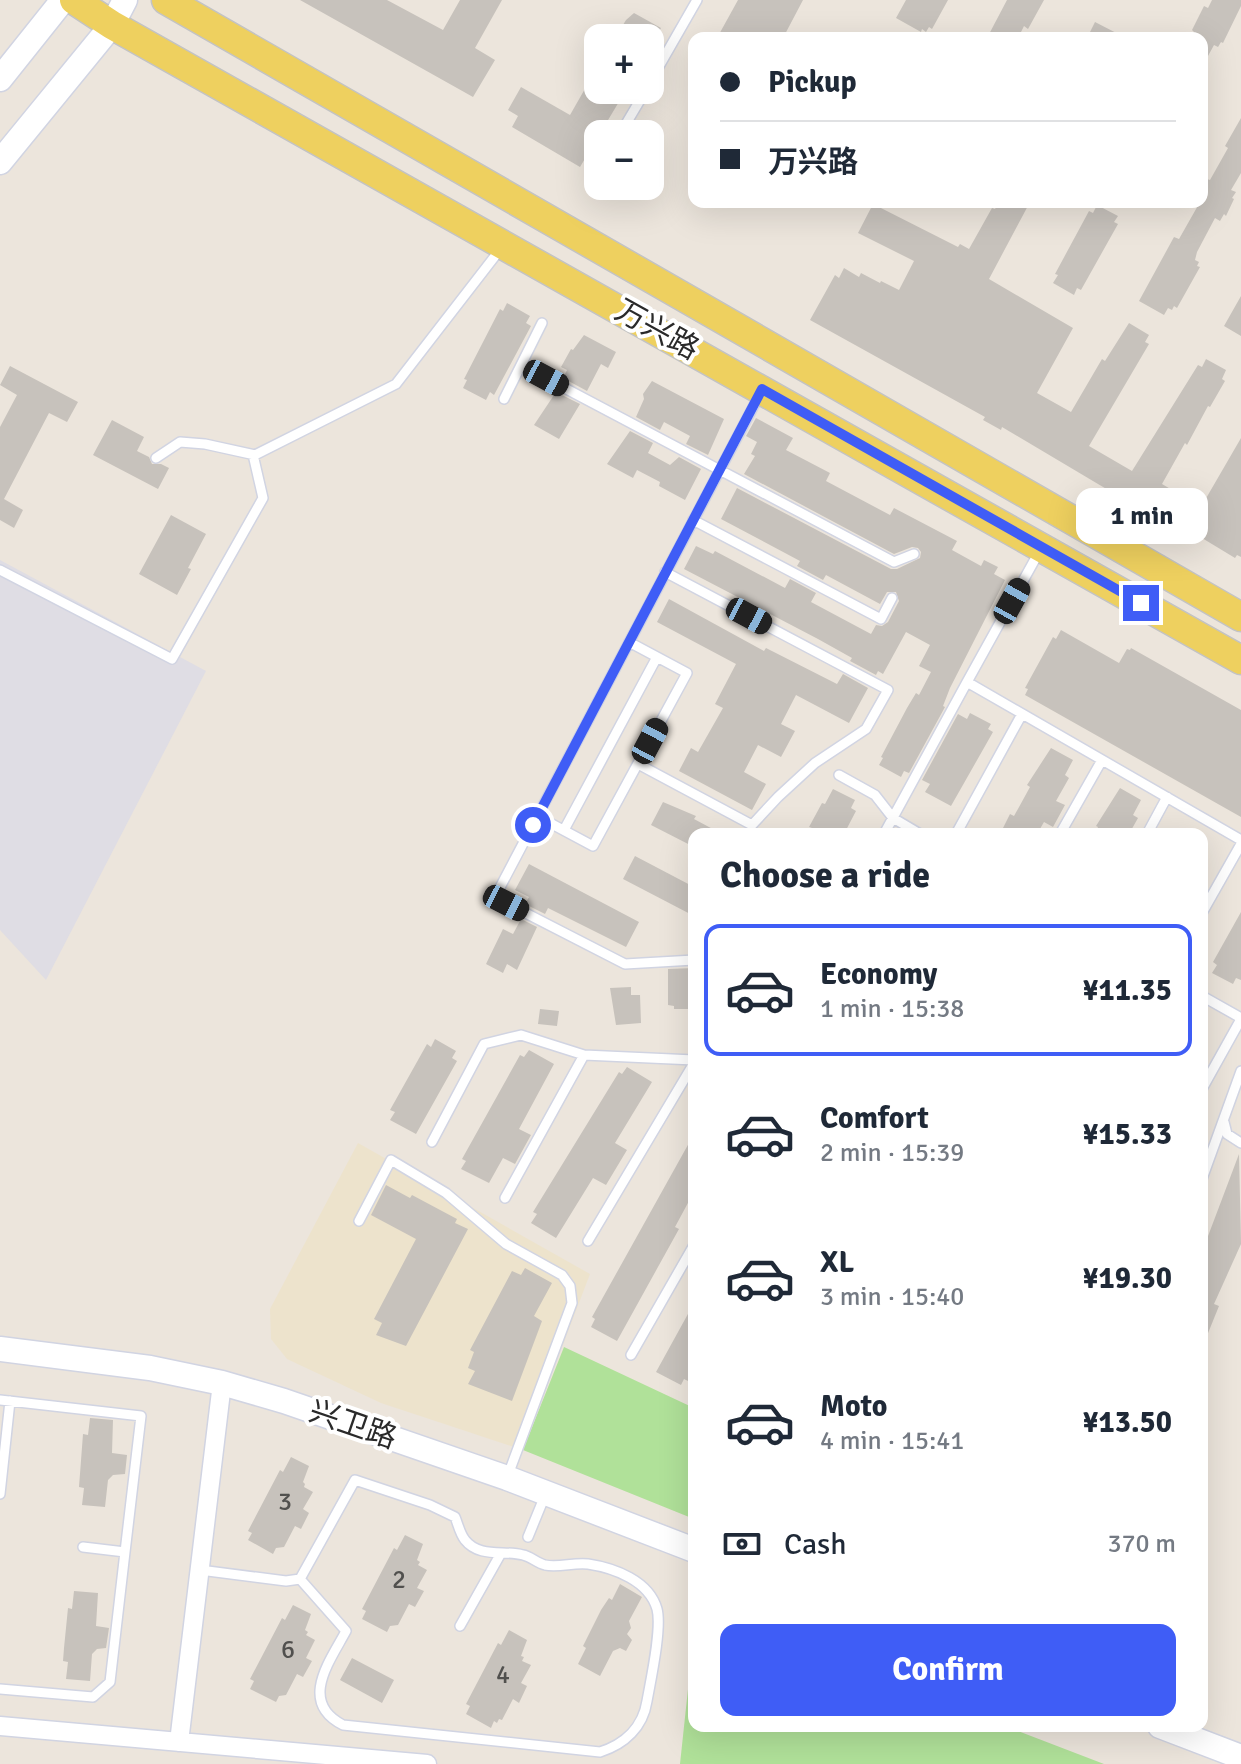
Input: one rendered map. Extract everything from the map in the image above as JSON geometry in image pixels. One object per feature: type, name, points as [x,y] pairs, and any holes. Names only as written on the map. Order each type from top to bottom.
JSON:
[{"type":"main road","name":"万兴路","points":[[74,0],[119,12],[504,244],[1241,660]]},
{"type":"main road","name":"万兴路","points":[[166,0],[1241,617]]},
{"type":"street","points":[[0,79],[63,0]]},
{"type":"street","points":[[0,162],[119,12]]},
{"type":"street","name":"兴卫路","points":[[0,1349],[150,1368],[222,1383],[284,1401],[507,1478],[688,1548]]},
{"type":"street","points":[[179,1742],[222,1383]]},
{"type":"street","points":[[0,1726],[427,1764]]},
{"type":"street","points":[[1176,1732],[1241,1757]]},
{"type":"lane","points":[[664,58],[697,0]]},
{"type":"lane","points":[[156,458],[180,442],[255,455],[396,384],[504,244]]},
{"type":"lane","points":[[504,399],[542,323]]},
{"type":"lane","points":[[521,365],[894,562],[914,554]]},
{"type":"lane","points":[[688,960],[625,964],[496,895],[762,389]]},
{"type":"lane","points":[[0,570],[172,659],[263,498],[254,459]]},
{"type":"lane","points":[[693,520],[881,619],[892,598]]},
{"type":"lane","points":[[887,828],[1042,547]]},
{"type":"lane","points":[[638,764],[752,825],[815,763],[866,729],[888,690],[665,572]]},
{"type":"lane","points":[[533,825],[550,823],[593,846],[687,673],[629,642]]},
{"type":"lane","points":[[564,830],[657,657]]},
{"type":"lane","points":[[967,682],[1241,842],[1208,902]]},
{"type":"lane","points":[[959,828],[1022,714]]},
{"type":"lane","points":[[1063,828],[1102,760]]},
{"type":"lane","points":[[839,775],[875,795],[893,818],[910,828]]},
{"type":"lane","points":[[1150,828],[1167,797]]},
{"type":"lane","points":[[1208,999],[1241,1018],[1208,1078]]},
{"type":"lane","points":[[432,1142],[484,1044],[521,1035],[584,1055],[688,1062]]},
{"type":"lane","points":[[505,1198],[584,1055]]},
{"type":"lane","points":[[1208,1163],[1241,1071]]},
{"type":"lane","points":[[588,1241],[688,1072]]},
{"type":"lane","points":[[1224,1119],[1227,1134],[1241,1143]]},
{"type":"lane","points":[[359,1221],[391,1160],[446,1193],[506,1244],[556,1271],[566,1280],[572,1295],[569,1311],[507,1478]]},
{"type":"lane","points":[[631,1355],[688,1255]]},
{"type":"lane","points":[[0,1494],[5,1400],[141,1416],[110,1682],[93,1697],[0,1689]]},
{"type":"lane","points":[[300,1579],[355,1480],[430,1505],[455,1517],[465,1540],[475,1548],[500,1555],[525,1546],[546,1493]]},
{"type":"lane","points":[[300,1579],[346,1631],[319,1693],[324,1710],[336,1721],[351,1726],[600,1752],[611,1748],[629,1736],[646,1708],[659,1619],[653,1598],[629,1577],[589,1564],[546,1565],[525,1546]]},
{"type":"lane","points":[[83,1547],[125,1552]]},
{"type":"lane","points":[[460,1626],[500,1555]]},
{"type":"lane","points":[[200,1570],[286,1581],[300,1579]]},
{"type":"shaded area","points":[[0,560],[206,671],[46,980],[0,930]]},
{"type":"shaded area","points":[[358,1143],[590,1274],[523,1450],[381,1403],[287,1359],[271,1339],[270,1309]]},
{"type":"green space","points":[[564,1347],[688,1405],[688,1517],[523,1450]]},
{"type":"green space","points":[[688,1689],[688,1732],[1021,1732],[1104,1764],[680,1764]]},
{"type":"building","points":[[300,0],[387,0],[443,30],[460,0],[502,0],[475,48],[495,60],[473,97]]},
{"type":"building","points":[[738,0],[803,0],[786,32],[720,32]]},
{"type":"building","points":[[906,0],[948,0],[932,29],[929,27],[926,32],[922,29],[921,32],[896,18]]},
{"type":"building","points":[[1007,0],[1044,0],[1028,29],[1024,26],[1021,32],[990,32]]},
{"type":"building","points":[[1212,0],[1241,0],[1223,43],[1218,47],[1214,45],[1208,56],[1208,32],[1192,30],[1204,6],[1208,8]]},
{"type":"building","points":[[634,13],[654,24],[624,24]]},
{"type":"building","points":[[1095,22],[1114,32],[1090,32]]},
{"type":"building","points":[[521,87],[570,115],[584,90],[584,104],[618,104],[608,120],[584,120],[584,160],[580,167],[512,127],[518,116],[508,110]]},
{"type":"building","points":[[1241,118],[1241,173],[1231,190],[1236,192],[1234,199],[1226,216],[1224,214],[1220,221],[1215,218],[1197,252],[1195,260],[1200,267],[1177,308],[1168,308],[1164,315],[1139,301],[1174,237],[1179,239],[1197,208],[1208,208],[1208,179],[1228,148],[1225,146]]},
{"type":"building","points":[[871,208],[881,208],[958,247],[960,244],[969,249],[992,208],[1027,208],[989,279],[1073,328],[1037,393],[1071,412],[1102,359],[1105,361],[1129,323],[1149,335],[1145,342],[1149,344],[1089,446],[1132,471],[1198,365],[1202,367],[1206,359],[1226,370],[1222,379],[1225,381],[1162,484],[1201,507],[1241,438],[1241,557],[1237,555],[1235,558],[1168,521],[1167,525],[1002,427],[1001,430],[983,420],[985,417],[810,320],[835,275],[839,278],[844,268],[859,277],[861,273],[899,290],[914,261],[858,233]]},
{"type":"building","points":[[1096,208],[1103,208],[1118,216],[1114,222],[1118,224],[1081,290],[1077,288],[1074,295],[1053,283],[1058,275],[1055,274],[1089,211],[1093,213]]},
{"type":"building","points":[[1241,296],[1241,336],[1224,326]]},
{"type":"building","points":[[507,303],[530,316],[526,323],[531,326],[494,395],[490,392],[486,400],[463,388],[467,380],[464,379],[500,309],[503,311]]},
{"type":"building","points":[[584,335],[616,352],[608,368],[601,364],[587,391],[563,378],[567,370],[561,367]]},
{"type":"building","points":[[10,366],[78,402],[67,422],[49,413],[4,499],[23,510],[14,528],[0,520],[0,427],[17,395],[0,385]]},
{"type":"building","points":[[652,381],[724,419],[708,455],[686,444],[690,436],[664,422],[660,430],[636,417],[644,399],[643,394]]},
{"type":"building","points":[[556,392],[580,404],[559,439],[534,425]]},
{"type":"building","points":[[756,418],[793,438],[786,450],[830,473],[826,481],[890,515],[894,508],[957,541],[952,550],[981,566],[984,560],[998,567],[994,574],[1005,580],[950,688],[945,707],[909,773],[904,771],[901,777],[879,765],[907,708],[916,693],[919,695],[931,672],[919,666],[930,645],[906,632],[883,674],[878,671],[876,675],[818,639],[684,569],[696,546],[713,554],[715,551],[785,588],[790,579],[816,593],[811,602],[871,634],[876,625],[882,626],[888,622],[899,601],[896,592],[887,592],[880,604],[826,575],[823,580],[797,566],[800,561],[721,519],[737,488],[891,569],[920,558],[918,548],[912,547],[894,554],[744,474],[755,456],[751,454],[757,442],[746,436]]},
{"type":"building","points":[[112,420],[144,437],[137,451],[149,457],[152,464],[169,468],[158,489],[93,455]]},
{"type":"building","points":[[630,431],[653,443],[648,453],[670,465],[679,457],[701,469],[685,500],[637,470],[633,478],[607,464]]},
{"type":"building","points":[[171,515],[206,534],[177,595],[139,574]]},
{"type":"building","points":[[669,599],[764,651],[766,648],[837,684],[843,674],[868,688],[849,723],[796,695],[781,724],[795,731],[781,757],[758,745],[744,772],[766,784],[752,810],[679,771],[691,748],[698,752],[723,708],[715,704],[736,664],[657,622]]},
{"type":"building","points":[[1061,630],[1119,663],[1127,649],[1131,648],[1241,710],[1241,817],[1025,695],[1028,689],[1025,688],[1053,637],[1056,639]]},
{"type":"building","points":[[970,713],[991,724],[988,729],[993,732],[951,806],[925,792],[930,784],[922,780],[958,714],[967,719]]},
{"type":"building","points":[[1051,748],[1073,760],[1065,775],[1069,778],[1056,801],[1065,805],[1053,827],[1044,822],[1040,828],[1003,828],[1010,814],[1014,816],[1030,787],[1027,785]]},
{"type":"building","points":[[1120,788],[1141,800],[1133,815],[1138,818],[1132,828],[1096,826]]},
{"type":"building","points":[[833,789],[855,800],[851,808],[856,811],[847,828],[809,827],[822,803],[825,804]]},
{"type":"building","points":[[663,802],[696,816],[694,819],[711,828],[688,828],[688,844],[651,825]]},
{"type":"building","points":[[635,856],[688,884],[688,913],[623,879]]},
{"type":"building","points":[[529,864],[639,922],[626,947],[548,908],[545,914],[525,904],[529,897],[515,890]]},
{"type":"building","points":[[1241,912],[1241,980],[1236,978],[1233,984],[1212,973],[1217,965],[1213,962]]},
{"type":"building","points":[[521,919],[537,927],[517,970],[507,964],[503,973],[486,964],[503,929],[513,934]]},
{"type":"building","points":[[688,968],[688,1009],[674,1009],[674,1006],[668,1005],[668,969]]},
{"type":"building","points":[[631,987],[631,995],[640,995],[641,1023],[616,1025],[610,988]]},
{"type":"building","points":[[540,1009],[559,1011],[557,1026],[538,1024]]},
{"type":"building","points":[[435,1039],[456,1051],[452,1058],[457,1061],[416,1134],[390,1120],[395,1112],[390,1110],[427,1044],[431,1047]]},
{"type":"building","points":[[529,1050],[554,1064],[519,1129],[531,1135],[515,1164],[503,1158],[489,1183],[461,1169],[466,1161],[462,1159],[520,1055],[524,1057]]},
{"type":"building","points":[[627,1067],[652,1082],[615,1143],[627,1150],[606,1185],[593,1178],[556,1238],[531,1223],[537,1214],[533,1212],[619,1072],[622,1074]]},
{"type":"building","points":[[688,1145],[688,1203],[675,1227],[679,1229],[617,1341],[591,1327],[595,1319],[592,1317]]},
{"type":"building","points":[[1239,1154],[1241,1244],[1214,1304],[1219,1306],[1208,1333],[1208,1236]]},
{"type":"building","points":[[386,1185],[457,1219],[455,1223],[468,1229],[406,1346],[376,1335],[382,1323],[374,1319],[416,1239],[371,1215]]},
{"type":"building","points":[[525,1268],[552,1283],[534,1316],[542,1321],[512,1401],[468,1384],[475,1371],[468,1368],[474,1352],[470,1350],[512,1271],[521,1275]]},
{"type":"building","points":[[688,1314],[688,1381],[684,1379],[681,1385],[656,1372]]},
{"type":"building","points":[[90,1418],[113,1420],[112,1453],[127,1455],[125,1474],[113,1475],[108,1480],[105,1507],[82,1505],[84,1488],[79,1487],[83,1434],[88,1435]]},
{"type":"building","points":[[291,1457],[309,1466],[303,1482],[304,1487],[313,1492],[303,1509],[309,1513],[301,1529],[295,1526],[284,1547],[276,1548],[273,1554],[248,1540],[252,1533],[248,1531],[280,1470],[283,1472]]},
{"type":"building","points":[[405,1535],[423,1544],[417,1560],[420,1562],[418,1565],[427,1570],[417,1588],[424,1591],[415,1607],[409,1604],[398,1625],[390,1626],[387,1632],[362,1619],[366,1611],[362,1609],[394,1548],[397,1550]]},
{"type":"building","points":[[620,1584],[642,1597],[629,1621],[631,1628],[627,1634],[632,1640],[626,1651],[620,1648],[613,1651],[600,1676],[578,1664],[586,1648],[583,1646],[601,1610],[609,1598],[612,1600]]},
{"type":"building","points":[[74,1591],[98,1593],[96,1626],[109,1628],[106,1648],[97,1649],[92,1654],[90,1681],[66,1679],[68,1662],[63,1661],[64,1648],[68,1608],[72,1609]]},
{"type":"building","points":[[293,1605],[311,1614],[305,1630],[308,1632],[306,1635],[315,1640],[306,1658],[312,1661],[303,1677],[297,1674],[286,1695],[279,1696],[276,1702],[250,1689],[254,1681],[250,1679],[282,1618],[285,1620]]},
{"type":"building","points":[[509,1630],[527,1640],[521,1656],[524,1657],[522,1661],[531,1665],[521,1683],[527,1686],[519,1703],[513,1699],[502,1720],[494,1721],[491,1728],[466,1714],[470,1706],[466,1704],[498,1643],[501,1645]]},
{"type":"building","points":[[352,1658],[394,1680],[382,1703],[340,1680]]},
{"type":"route","points":[[533,825],[762,389],[1141,603]]}]
